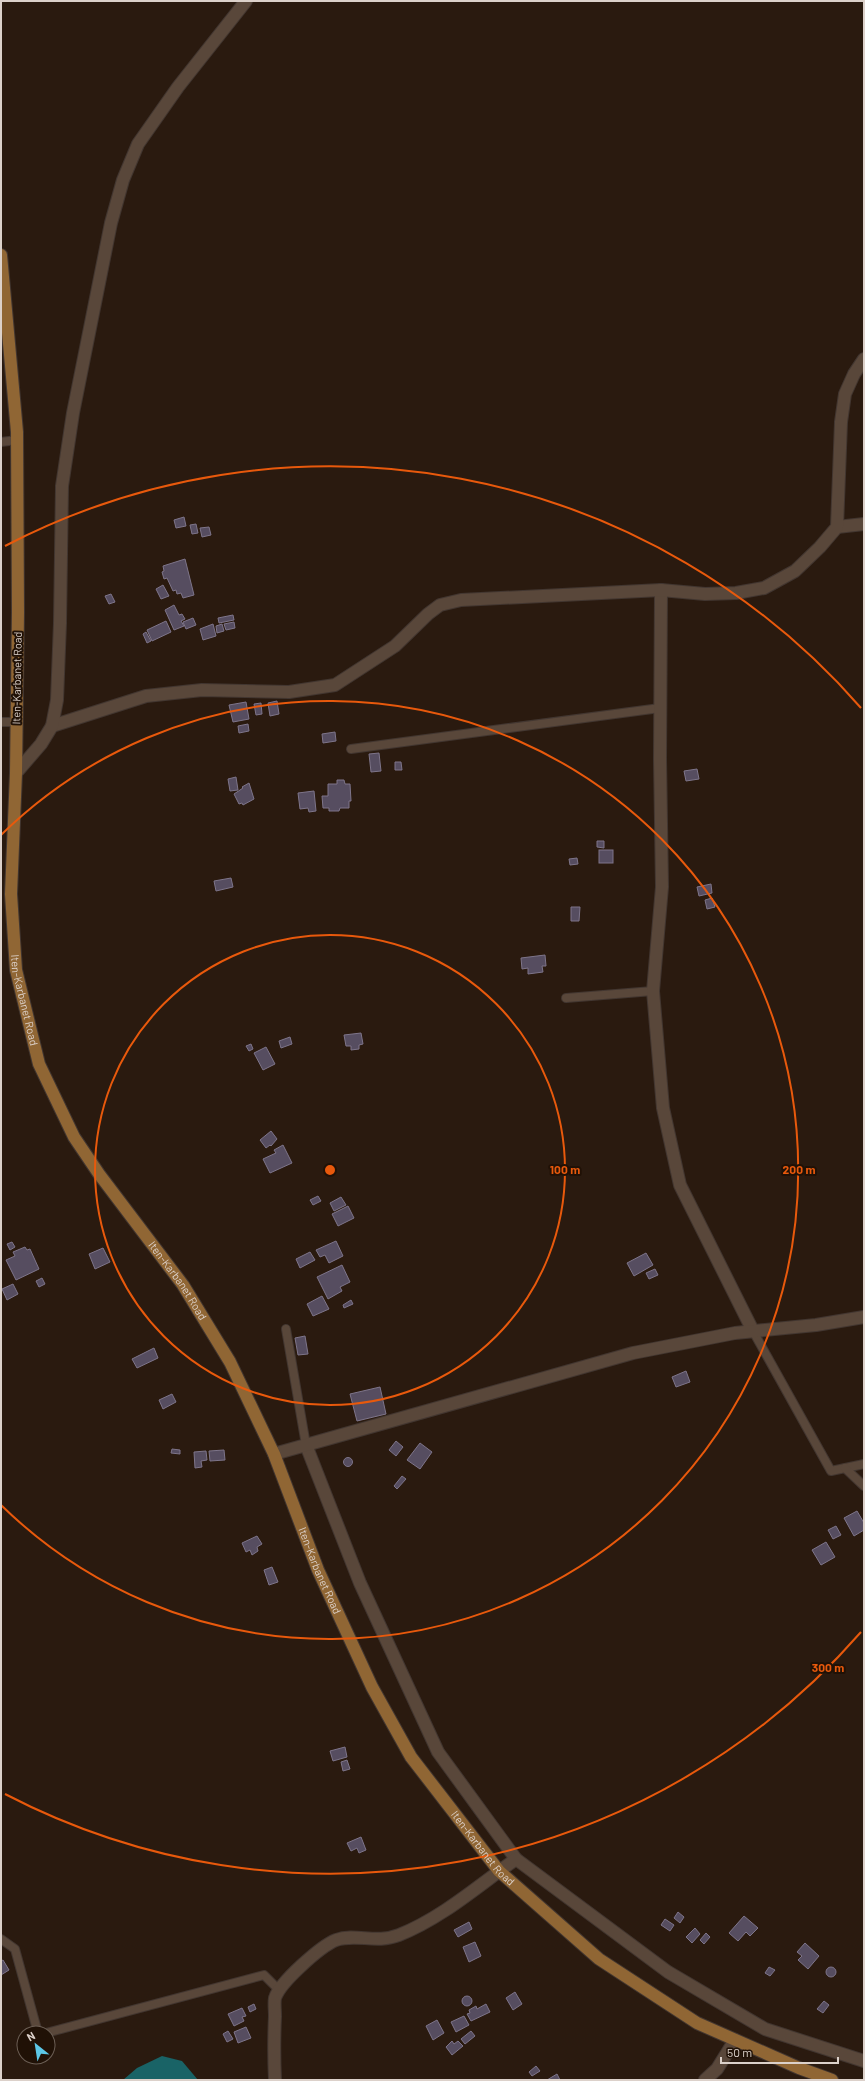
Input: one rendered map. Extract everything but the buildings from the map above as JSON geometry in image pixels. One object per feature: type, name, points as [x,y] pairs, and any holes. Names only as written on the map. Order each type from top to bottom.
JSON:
[{"type":"main road","name":"Iten-Karbanet Road","points":[[1,254],[17,440],[16,773],[11,894],[16,970],[39,1064],[74,1138],[99,1174],[183,1285],[230,1362],[274,1454],[318,1570],[372,1687],[411,1757],[499,1871],[599,1959],[697,2023],[798,2068],[832,2080]]},
{"type":"street","points":[[16,773],[41,744],[52,726],[57,700],[60,623],[62,486],[73,413],[111,223],[123,180],[138,144],[178,87],[246,1]]},
{"type":"street","points":[[52,726],[146,696],[202,690],[289,692],[335,685],[395,646],[440,605],[461,600],[661,590],[705,594],[764,588],[795,571],[820,547],[837,526],[841,422],[845,394],[854,374],[864,359]]},
{"type":"street","points":[[837,526],[864,524]]},
{"type":"street","points":[[661,590],[660,708],[662,887],[653,991],[663,1108],[680,1185],[753,1331]]},
{"type":"street","points":[[274,1454],[633,1353],[753,1331],[816,1325],[864,1317]]},
{"type":"street","points":[[306,1445],[360,1583],[438,1752],[516,1859],[668,1972],[765,2029],[864,2061]]},
{"type":"street","points":[[275,2080],[273,2043],[275,1997],[297,1969],[323,1948],[336,1940],[350,1937],[388,1940],[406,1932],[457,1902],[516,1859]]},
{"type":"street","points":[[705,2080],[717,2069],[735,2040]]},
{"type":"lane","points":[[1,442],[17,440]]},
{"type":"lane","points":[[351,749],[660,708]]},
{"type":"lane","points":[[1,722],[16,722]]},
{"type":"lane","points":[[566,998],[653,991]]},
{"type":"lane","points":[[286,1329],[306,1445]]},
{"type":"lane","points":[[753,1331],[831,1470],[864,1464]]},
{"type":"lane","points":[[845,1468],[864,1486]]},
{"type":"lane","points":[[1,1939],[15,1950],[36,2025]]},
{"type":"lane","points":[[56,2030],[264,1975],[280,1991]]},
{"type":"water","points":[[162,2056],[182,2061],[198,2080],[123,2080],[137,2068]]}]
